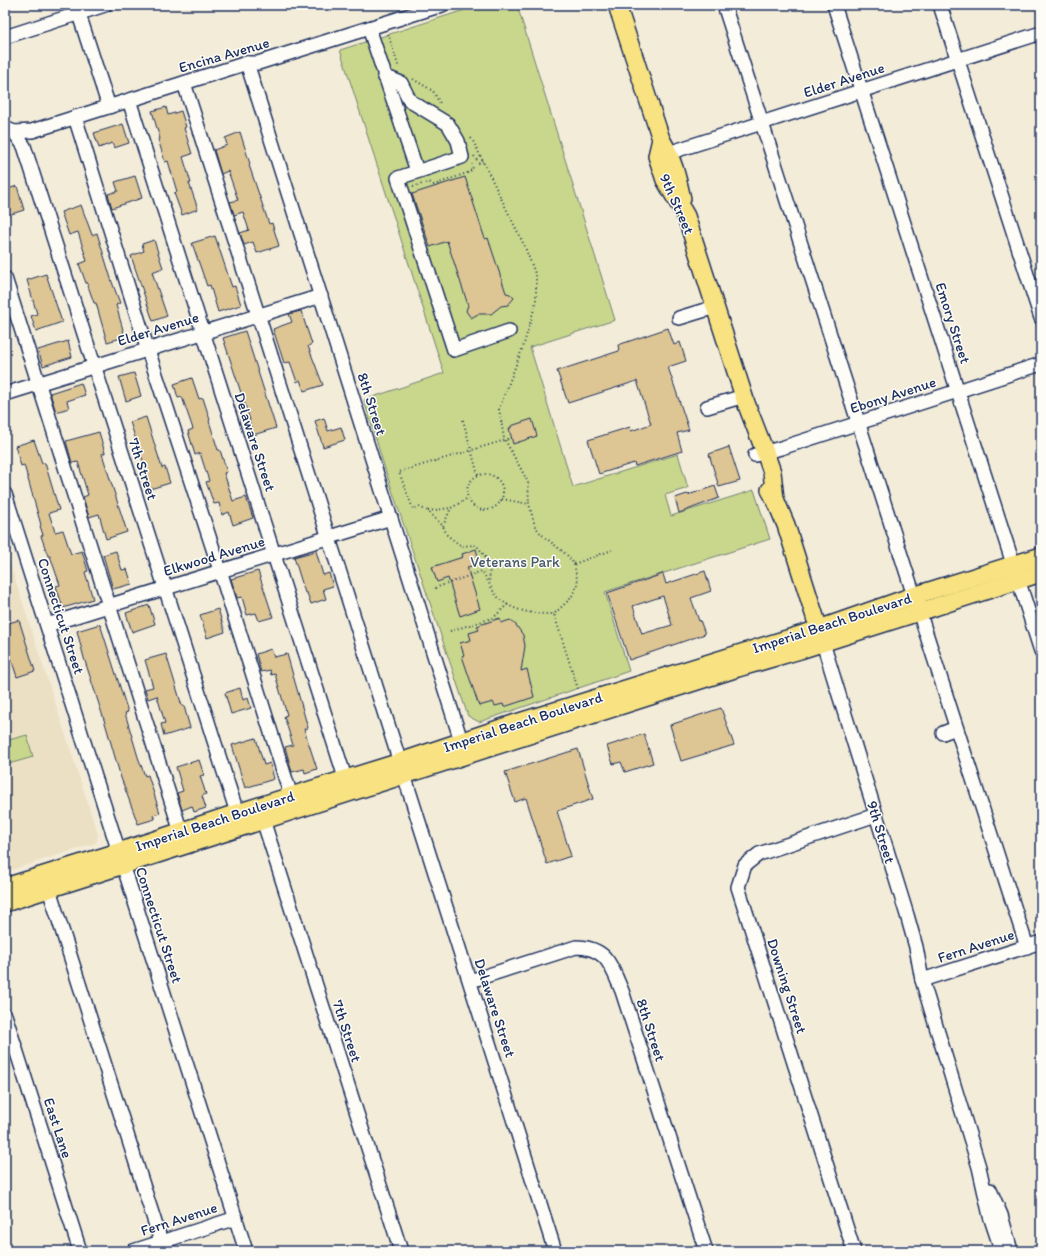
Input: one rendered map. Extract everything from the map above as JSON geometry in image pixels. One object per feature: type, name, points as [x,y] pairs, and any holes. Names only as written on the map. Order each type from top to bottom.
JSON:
[{"type":"main road","name":"9th Street","points":[[618,5],[663,149],[665,180],[686,216],[754,424],[765,484],[776,499],[786,525],[821,636]]},
{"type":"main road","name":"Imperial Beach Boulevard","points":[[821,636],[919,612],[1016,572],[1041,556]]},
{"type":"main road","name":"Imperial Beach Boulevard","points":[[5,902],[49,889],[181,832],[239,820],[263,820],[347,786],[464,748],[731,670],[821,636],[913,596],[1016,572],[1041,573]]},
{"type":"main road","name":"Imperial Beach Boulevard","points":[[5,888],[121,859],[239,820],[290,796],[347,786]]},
{"type":"street","points":[[5,37],[78,9],[105,5]]},
{"type":"street","name":"Encina Avenue","points":[[9,130],[32,131],[247,63],[258,63],[369,28],[402,11],[442,5]]},
{"type":"street","points":[[724,5],[913,596],[1027,946]]},
{"type":"street","name":"Emory Street","points":[[834,5],[1041,651]]},
{"type":"street","points":[[940,5],[1041,318]]},
{"type":"street","points":[[78,9],[109,106]]},
{"type":"street","points":[[369,28],[417,171]]},
{"type":"street","name":"Elder Avenue","points":[[663,149],[762,123],[1041,33]]},
{"type":"street","name":"8th Street","points":[[247,63],[464,748]]},
{"type":"street","points":[[384,76],[401,83],[410,101],[448,124],[458,141],[462,157],[398,178],[454,350],[509,331]]},
{"type":"street","name":"Delaware Street","points":[[184,83],[555,1251]]},
{"type":"street","name":"Delaware Street","points":[[129,100],[347,786]]},
{"type":"street","points":[[75,117],[290,796]]},
{"type":"street","name":"7th Street","points":[[9,130],[24,146],[239,820]]},
{"type":"street","points":[[5,278],[181,832]]},
{"type":"street","name":"Elder Avenue","points":[[5,394],[321,296]]},
{"type":"street","points":[[679,318],[715,308]]},
{"type":"street","name":"Ebony Avenue","points":[[760,453],[1041,364]]},
{"type":"street","points":[[707,407],[744,396]]},
{"type":"street","name":"Connecticut Street","points":[[5,494],[246,1251]]},
{"type":"street","name":"Elkwood Avenue","points":[[47,625],[391,518]]},
{"type":"street","name":"9th Street","points":[[821,636],[909,922],[916,947],[922,980],[979,1167],[990,1216],[1000,1246],[1004,1251]]},
{"type":"street","points":[[943,733],[956,728]]},
{"type":"street","name":"Downing Street","points":[[854,1251],[738,887],[745,865],[759,854],[876,815]]},
{"type":"street","name":"7th Street","points":[[263,820],[401,1251]]},
{"type":"street","points":[[49,889],[163,1246]]},
{"type":"street","name":"Fern Avenue","points":[[922,980],[1041,942]]},
{"type":"street","name":"8th Street","points":[[470,981],[576,947],[590,948],[605,957],[612,968],[622,991],[706,1251]]},
{"type":"street","name":"East Lane","points":[[5,1016],[80,1251]]},
{"type":"street","name":"9th Street","points":[[979,1167],[1001,1215],[1011,1251]]},
{"type":"street","name":"Fern Avenue","points":[[133,1251],[163,1246],[236,1218]]},
{"type":"path","points":[[387,32],[400,71]]},
{"type":"path","points":[[413,79],[433,91],[442,105]]},
{"type":"path","points":[[435,588],[482,571],[498,597],[512,607],[534,614],[554,614],[571,598],[578,584],[574,564],[567,555],[535,526],[528,504],[528,482],[506,440],[499,409],[524,344],[536,302],[536,276],[525,247],[473,141],[469,136]]},
{"type":"path","points":[[402,191],[429,182],[434,185],[467,173],[473,168]]},
{"type":"path","points":[[463,420],[478,475]]},
{"type":"path","points":[[489,583],[490,571],[486,556],[476,546],[461,546],[447,535],[443,526],[428,511],[419,507],[413,509],[399,472],[512,438]]},
{"type":"path","points":[[489,474],[499,480],[503,491],[502,499],[492,508],[483,510],[473,506],[468,498],[466,493],[468,484],[478,475],[489,474]]},
{"type":"path","points":[[428,511],[451,508],[468,498]]},
{"type":"path","points":[[502,499],[528,504]]},
{"type":"path","points":[[443,526],[451,508]]},
{"type":"path","points":[[574,564],[612,550]]},
{"type":"path","points":[[450,631],[493,618],[508,604]]},
{"type":"path","points":[[554,614],[579,692]]},
{"type":"shaded area","points":[[5,548],[98,835],[96,843],[5,872]]},
{"type":"green space","name":"Veterans Park","points":[[480,5],[517,5],[615,320],[530,347],[573,487],[678,454],[688,488],[665,495],[671,516],[754,490],[770,539],[605,592],[629,671],[479,722],[468,716],[385,469],[364,400],[444,373],[340,50]]},
{"type":"green space","points":[[27,735],[33,757],[5,765],[5,741]]},
{"type":"building","points":[[166,107],[168,115],[181,111],[186,127],[184,128],[192,154],[183,157],[191,183],[189,183],[198,209],[182,215],[174,193],[177,192],[168,161],[165,162],[158,139],[160,139],[152,111]]},
{"type":"building","points":[[123,124],[129,143],[114,148],[112,143],[99,148],[94,133]]},
{"type":"building","points":[[240,132],[250,164],[249,165],[269,224],[272,223],[279,246],[257,253],[253,242],[244,245],[240,233],[249,230],[243,212],[234,215],[230,202],[238,200],[228,171],[221,174],[214,150],[227,145],[225,138]]},
{"type":"building","points":[[135,176],[142,198],[112,208],[108,194],[118,191],[115,182]]},
{"type":"building","points":[[465,177],[485,239],[488,238],[506,293],[510,294],[514,298],[508,305],[501,306],[491,314],[478,314],[471,318],[466,311],[468,305],[447,241],[430,247],[412,194]]},
{"type":"building","points":[[17,186],[24,210],[5,216],[5,190]]},
{"type":"building","points":[[81,205],[92,235],[97,233],[120,303],[116,305],[125,337],[107,342],[96,303],[94,303],[79,264],[87,261],[78,232],[69,235],[61,212]]},
{"type":"building","points":[[215,236],[232,287],[235,286],[241,305],[218,312],[210,285],[207,286],[192,243]]},
{"type":"building","points":[[154,240],[163,268],[152,272],[167,316],[153,321],[131,256],[144,251],[142,244]]},
{"type":"building","points":[[46,274],[62,322],[36,331],[31,316],[37,314],[27,280]]},
{"type":"building","points":[[301,311],[312,344],[308,346],[323,385],[304,391],[300,380],[297,382],[290,362],[284,363],[273,329],[292,322],[289,314]]},
{"type":"building","points":[[668,328],[674,345],[680,342],[686,361],[668,367],[689,430],[677,433],[682,451],[635,466],[634,463],[599,474],[588,440],[630,427],[631,431],[651,424],[637,381],[568,403],[557,371],[619,351],[618,345]]},
{"type":"building","points":[[245,331],[276,428],[253,435],[250,420],[223,338]]},
{"type":"building","points":[[68,341],[72,357],[43,366],[38,350]]},
{"type":"building","points":[[134,373],[141,396],[126,401],[119,377]]},
{"type":"building","points":[[192,378],[199,399],[203,398],[218,450],[220,450],[227,472],[224,473],[233,501],[246,497],[253,518],[233,525],[229,512],[222,515],[219,503],[214,504],[206,482],[209,481],[200,453],[195,455],[188,431],[193,429],[182,397],[178,398],[174,384]]},
{"type":"building","points":[[81,383],[85,395],[67,401],[69,408],[56,412],[50,393]]},
{"type":"building","points":[[146,417],[162,468],[165,467],[170,483],[150,489],[145,473],[147,473],[130,422]]},
{"type":"building","points":[[324,418],[328,431],[341,427],[345,440],[323,447],[315,421]]},
{"type":"building","points":[[532,419],[537,436],[513,444],[509,428]]},
{"type":"building","points":[[99,432],[105,453],[102,454],[127,532],[106,539],[99,514],[89,517],[83,497],[88,495],[78,462],[72,463],[66,441]]},
{"type":"building","points":[[34,440],[42,463],[45,463],[59,510],[49,513],[55,532],[63,530],[71,554],[82,551],[88,571],[85,572],[93,599],[63,608],[56,586],[60,585],[41,536],[43,535],[41,525],[24,465],[21,466],[15,446]]},
{"type":"building","points":[[729,447],[740,481],[719,487],[709,454]]},
{"type":"building","points":[[715,486],[719,498],[679,513],[675,498]]},
{"type":"building","points":[[476,549],[480,564],[467,567],[480,609],[460,616],[448,578],[437,582],[432,567],[463,557],[462,554]]},
{"type":"building","points":[[116,551],[122,570],[127,569],[132,584],[113,589],[103,555]]},
{"type":"building","points":[[316,551],[323,575],[329,573],[333,586],[323,589],[326,599],[311,604],[307,593],[305,593],[294,557]]},
{"type":"building","points":[[258,571],[273,617],[259,621],[256,613],[247,615],[242,597],[237,598],[231,579]]},
{"type":"building","points":[[705,571],[711,591],[691,598],[705,634],[629,660],[607,593],[663,574],[666,584]],"holes":[[[663,596],[672,625],[642,634],[633,606]]]},
{"type":"building","points":[[149,605],[155,624],[132,632],[126,613]]},
{"type":"building","points":[[218,609],[225,632],[207,638],[200,615]]},
{"type":"building","points":[[500,618],[501,623],[510,620],[516,625],[523,635],[525,646],[521,671],[527,669],[534,697],[504,707],[503,704],[495,706],[493,702],[479,706],[462,656],[464,655],[460,643],[471,640],[469,633],[479,630],[477,626]]},
{"type":"building","points":[[19,620],[35,671],[17,677],[5,639],[5,624]]},
{"type":"building","points":[[100,624],[128,712],[125,713],[138,757],[145,776],[148,775],[160,813],[153,815],[155,819],[138,824],[121,778],[77,631]]},
{"type":"building","points":[[271,649],[274,657],[287,654],[308,728],[304,729],[317,769],[305,773],[304,769],[292,772],[285,747],[293,745],[284,716],[287,715],[275,674],[271,675],[270,670],[261,672],[256,654]]},
{"type":"building","points":[[166,654],[190,728],[164,736],[161,724],[165,723],[157,696],[148,699],[145,689],[153,687],[145,660]]},
{"type":"building","points":[[240,688],[243,700],[248,698],[251,708],[231,714],[225,693]]},
{"type":"building","points":[[721,708],[734,745],[681,761],[670,725]]},
{"type":"building","points":[[644,734],[653,763],[625,772],[621,762],[613,764],[607,746]]},
{"type":"building","points":[[256,738],[264,765],[270,763],[274,779],[245,788],[232,745]]},
{"type":"building","points":[[578,749],[593,799],[557,811],[571,856],[547,864],[526,798],[515,802],[505,772]]},
{"type":"building","points":[[199,760],[204,775],[200,776],[206,794],[202,796],[206,808],[194,812],[192,806],[182,810],[177,793],[183,791],[176,767]]}]
